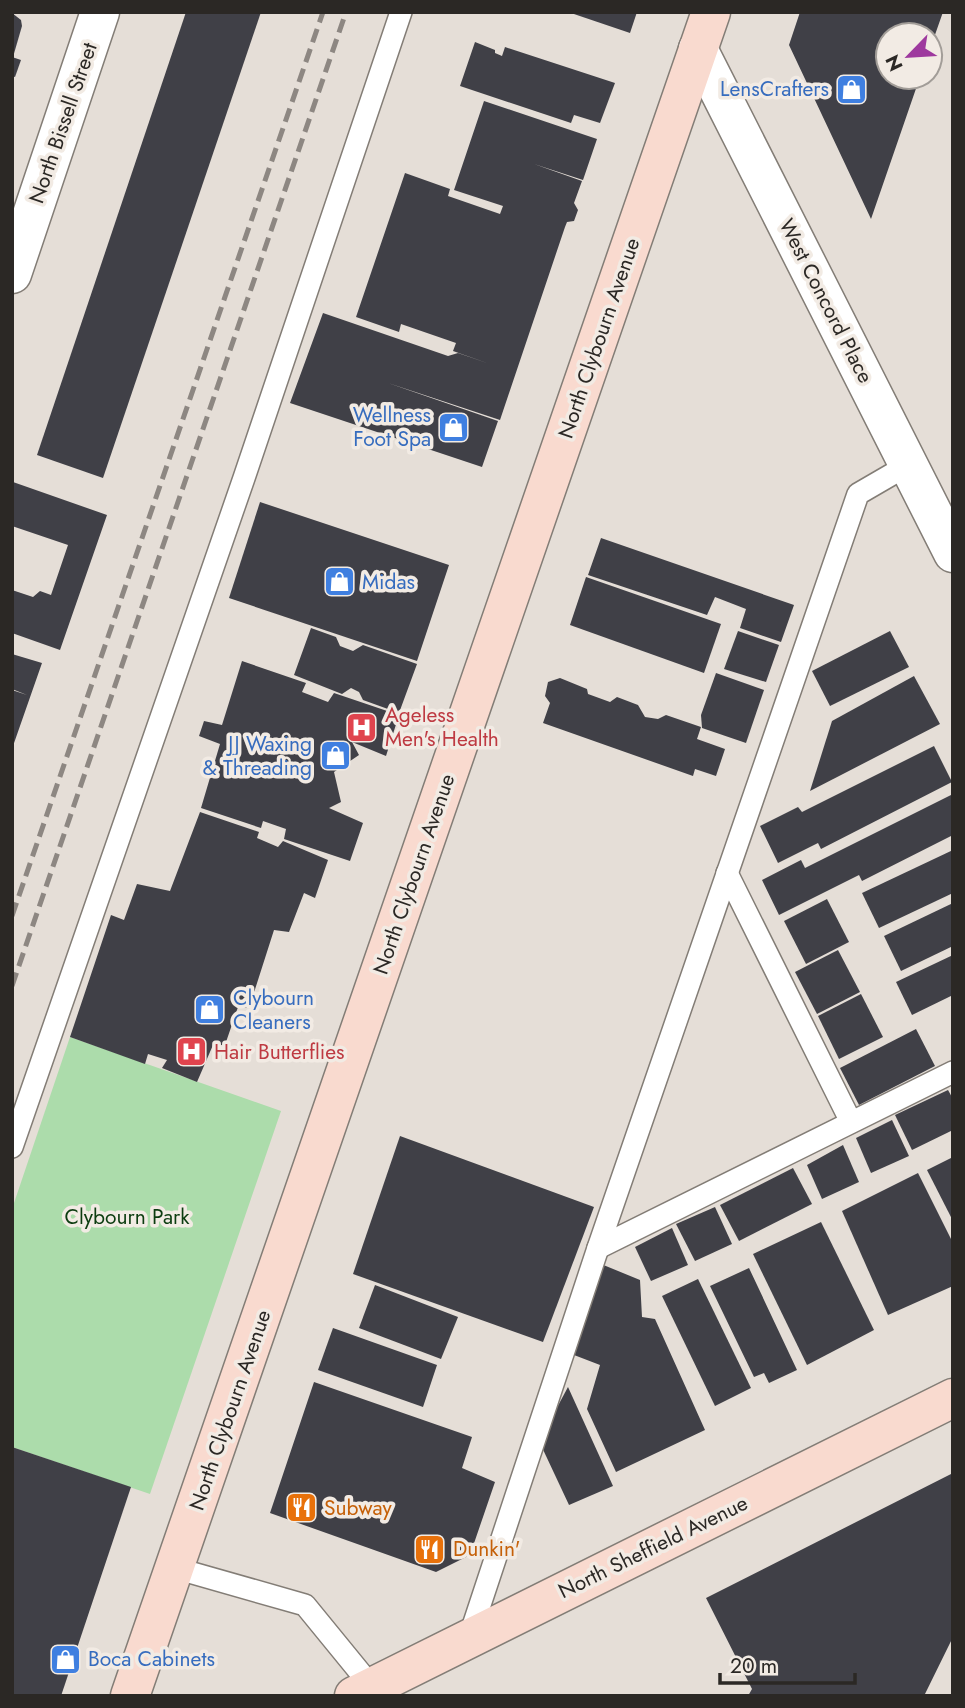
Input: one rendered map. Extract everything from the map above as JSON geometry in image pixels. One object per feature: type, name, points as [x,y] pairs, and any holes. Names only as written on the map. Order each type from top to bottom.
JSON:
[{"type":"main road","name":"North Clybourn Avenue","points":[[130,1696],[711,12]]},
{"type":"main road","name":"North Sheffield Avenue","points":[[363,1691],[953,1398]]},
{"type":"street","name":"North Bissell Street","points":[[12,274],[100,12]]},
{"type":"street","name":"West Concord Place","points":[[698,48],[953,553]]},
{"type":"lane","points":[[12,1147],[240,491],[401,12]]},
{"type":"lane","points":[[469,1639],[598,1248],[858,494],[908,465]]},
{"type":"lane","points":[[727,873],[851,1122]]},
{"type":"lane","points":[[598,1248],[953,1072]]},
{"type":"lane","points":[[175,1568],[305,1605],[363,1691]]},
{"type":"green space","name":"Clybourn Park","points":[[70,1037],[281,1111],[150,1494],[12,1447],[12,1209]]},
{"type":"building","points":[[186,12],[261,12],[103,478],[37,455]]},
{"type":"building","points":[[568,12],[637,12],[630,33]]},
{"type":"building","points":[[800,12],[943,12],[940,21],[874,21],[874,91],[915,91],[871,219],[789,45]]},
{"type":"building","points":[[12,13],[21,20],[22,26],[13,57]]},
{"type":"building","points":[[475,42],[495,50],[495,53],[502,56],[505,47],[615,83],[600,123],[574,115],[571,123],[460,86]]},
{"type":"building","points":[[12,57],[21,60],[15,77],[12,76]]},
{"type":"building","points":[[484,101],[597,139],[583,180],[534,164],[582,181],[574,203],[578,210],[574,221],[567,222],[565,227],[500,420],[388,383],[498,421],[482,467],[290,403],[323,313],[448,356],[458,353],[490,364],[453,351],[456,343],[401,324],[399,332],[356,317],[405,173],[450,189],[448,196],[500,214],[503,206],[454,190]]},
{"type":"building","points":[[13,482],[107,515],[60,650],[12,633],[12,590],[33,597],[40,591],[51,595],[68,545],[12,526]]},
{"type":"building","name":"Midas","points":[[260,502],[449,565],[417,661],[229,598]]},
{"type":"building","points":[[601,538],[794,605],[781,642],[740,628],[746,609],[715,597],[707,615],[588,575]]},
{"type":"building","points":[[586,577],[721,624],[704,673],[570,625]]},
{"type":"building","points":[[311,628],[336,637],[340,646],[353,651],[363,645],[417,664],[399,713],[363,700],[359,692],[351,688],[342,694],[294,675]]},
{"type":"building","points":[[738,631],[779,645],[766,682],[724,669]]},
{"type":"building","points":[[890,631],[909,667],[830,706],[812,671]]},
{"type":"building","points":[[12,654],[42,663],[13,746],[12,690],[27,695],[12,689]]},
{"type":"building","points":[[242,661],[306,683],[302,692],[328,702],[334,693],[399,715],[386,756],[352,742],[359,755],[334,772],[341,802],[329,808],[363,823],[350,861],[284,839],[286,829],[263,821],[261,828],[201,808],[220,744],[199,736],[204,721],[222,725]]},
{"type":"building","points":[[716,673],[764,690],[746,743],[702,728],[701,715]]},
{"type":"building","points":[[914,676],[940,724],[810,791],[832,721]]},
{"type":"building","points":[[560,678],[587,689],[588,694],[610,702],[617,697],[638,705],[645,717],[658,719],[666,715],[701,727],[697,739],[725,749],[716,776],[695,769],[693,776],[543,723],[550,703],[545,696],[548,682]]},
{"type":"building","points":[[934,746],[952,782],[821,849],[818,843],[778,863],[760,826],[798,807],[802,812]]},
{"type":"building","points":[[953,794],[953,835],[862,881],[859,875],[779,915],[762,880],[801,860],[805,868]]},
{"type":"building","points":[[200,812],[259,832],[257,838],[278,847],[283,841],[328,860],[315,898],[304,893],[289,932],[274,930],[249,1008],[238,1007],[225,1045],[213,1045],[197,1082],[162,1068],[167,1060],[148,1054],[145,1064],[70,1037],[111,915],[124,920],[137,884],[170,891]]},
{"type":"building","points":[[953,850],[953,893],[879,928],[862,893]]},
{"type":"building","points":[[827,899],[849,942],[806,964],[784,921]]},
{"type":"building","points":[[953,903],[953,946],[901,971],[884,936]]},
{"type":"building","points":[[838,950],[860,992],[817,1014],[795,972]]},
{"type":"building","points":[[953,955],[953,995],[912,1015],[896,982]]},
{"type":"building","points":[[861,994],[883,1037],[839,1059],[818,1016]]},
{"type":"building","points":[[916,1029],[935,1066],[859,1105],[840,1068]]},
{"type":"building","points":[[948,1090],[953,1099],[953,1130],[912,1150],[895,1115]]},
{"type":"building","points":[[892,1120],[909,1156],[871,1173],[856,1138]]},
{"type":"building","points":[[400,1136],[594,1207],[543,1342],[353,1274]]},
{"type":"building","points":[[843,1145],[859,1182],[822,1199],[807,1165]]},
{"type":"building","points":[[953,1157],[953,1221],[927,1170]]},
{"type":"building","points":[[793,1168],[812,1204],[739,1241],[720,1205]]},
{"type":"building","points":[[918,1173],[953,1243],[953,1286],[888,1315],[842,1211]]},
{"type":"building","points":[[715,1207],[732,1244],[695,1261],[676,1224]]},
{"type":"building","points":[[821,1222],[874,1330],[807,1365],[753,1254]]},
{"type":"building","points":[[672,1228],[688,1265],[651,1281],[635,1247]]},
{"type":"building","points":[[601,1264],[640,1280],[642,1317],[655,1319],[705,1430],[616,1472],[587,1409],[600,1365],[574,1355]]},
{"type":"building","points":[[749,1268],[797,1370],[769,1383],[764,1373],[754,1377],[710,1286]]},
{"type":"building","points":[[698,1279],[751,1388],[715,1406],[662,1296]]},
{"type":"building","points":[[375,1285],[458,1317],[441,1359],[359,1328]]},
{"type":"building","points":[[333,1328],[437,1365],[423,1407],[318,1370]]},
{"type":"building","points":[[314,1382],[472,1437],[462,1468],[495,1482],[470,1555],[436,1572],[270,1513]]},
{"type":"building","points":[[568,1387],[613,1486],[569,1505],[539,1441]]},
{"type":"building","points":[[12,1447],[131,1487],[61,1696],[12,1696]]},
{"type":"building","points":[[953,1473],[953,1637],[924,1696],[748,1696],[752,1689],[706,1598]]},
{"type":"railway","points":[[12,916],[323,12]]},
{"type":"railway","points":[[12,986],[346,12]]},
{"type":"place","name":"LensCrafters","points":[[852,89]]},
{"type":"place","name":"Wellness Foot Spa","points":[[454,427]]},
{"type":"place","name":"Midas","points":[[339,582]]},
{"type":"place","name":"Ageless Men's Health","points":[[362,727]]},
{"type":"place","name":"JJ Waxing & Threading","points":[[335,756]]},
{"type":"place","name":"Clybourn Cleaners","points":[[210,1010]]},
{"type":"place","name":"Hair Butterflies","points":[[191,1052]]},
{"type":"place","name":"Subway","points":[[301,1508]]},
{"type":"place","name":"Dunkin'","points":[[430,1549]]},
{"type":"place","name":"Boca Cabinets","points":[[65,1659]]}]
